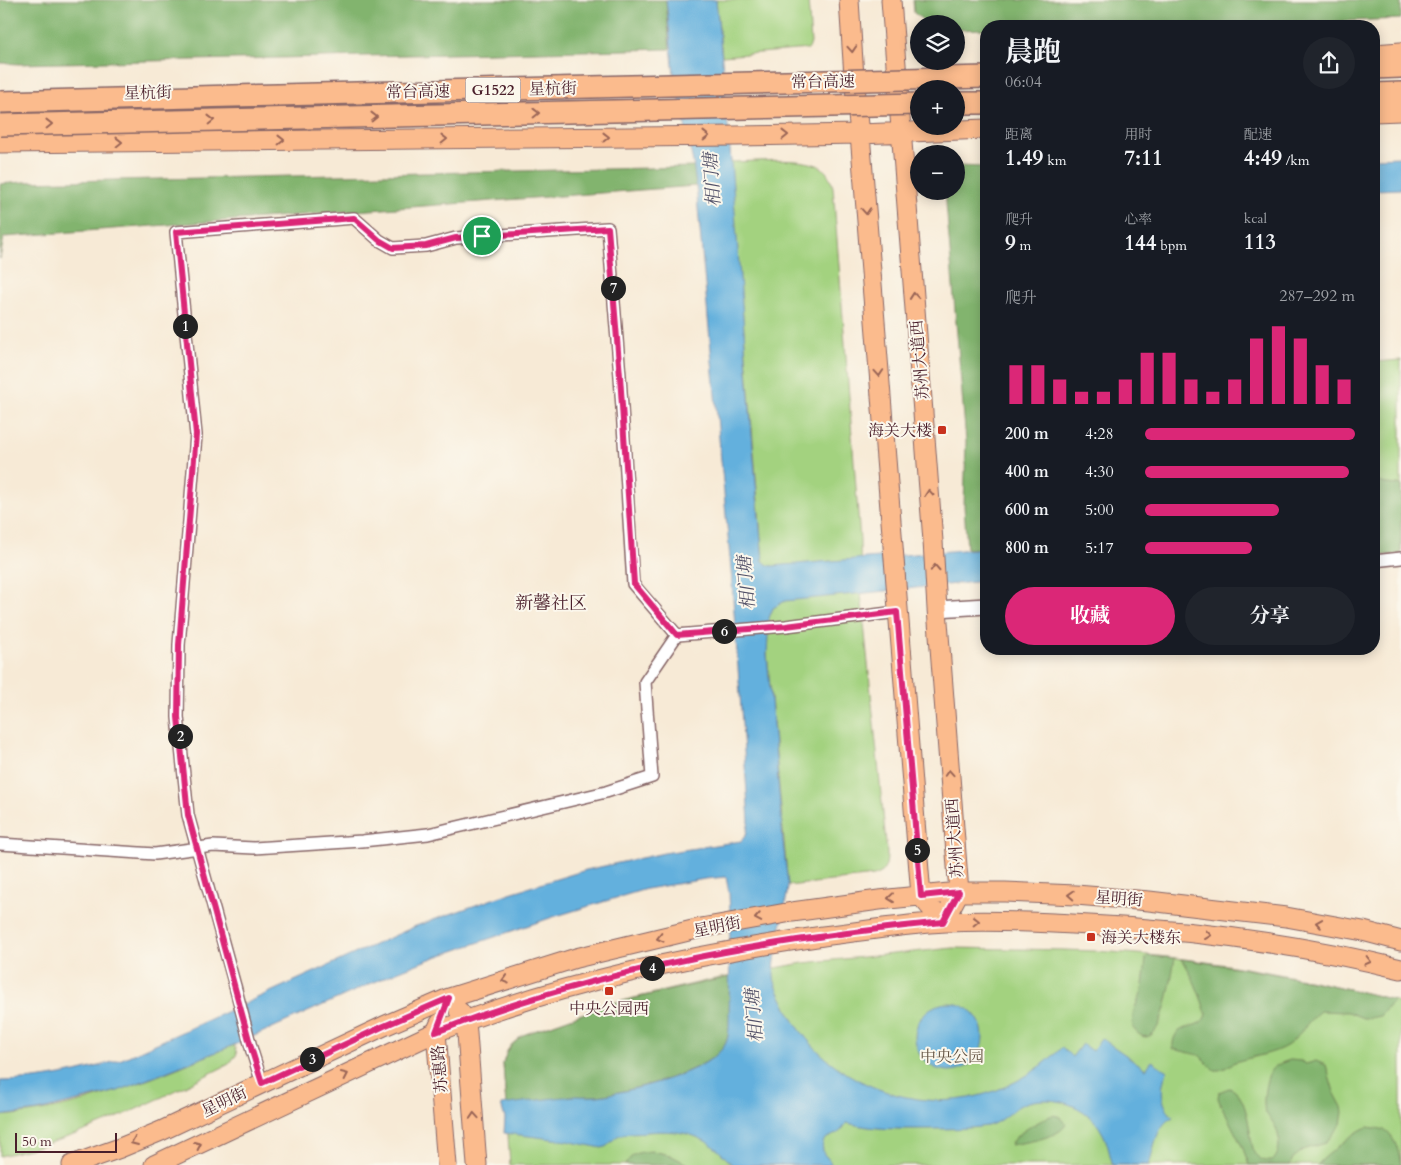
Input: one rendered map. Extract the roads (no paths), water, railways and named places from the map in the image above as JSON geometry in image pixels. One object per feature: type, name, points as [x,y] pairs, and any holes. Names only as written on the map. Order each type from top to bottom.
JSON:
[{"type":"highway","points":[[1380,68],[1401,67]]},
{"type":"highway","name":"常台高速","points":[[0,102],[980,77]]},
{"type":"highway","points":[[1380,94],[1401,93]]},
{"type":"highway","points":[[965,103],[980,103]]},
{"type":"highway","name":"常台高速","points":[[0,125],[910,104]]},
{"type":"main road","points":[[849,0],[921,896],[943,922]]},
{"type":"main road","name":"苏州大道西","points":[[891,0],[895,75],[959,892],[943,922]]},
{"type":"main road","points":[[1380,54],[1401,52]]},
{"type":"main road","name":"星杭街","points":[[0,91],[290,91],[671,85],[980,71]]},
{"type":"main road","points":[[1380,112],[1401,111]]},
{"type":"main road","points":[[0,143],[676,137],[901,133],[980,129]]},
{"type":"main road","name":"星明街","points":[[72,1165],[161,1131],[384,1026],[449,998],[576,958],[725,923],[792,912],[921,896],[959,892],[1014,892],[1158,902],[1286,917],[1363,931],[1401,941]]},
{"type":"main road","name":"星明街","points":[[154,1165],[436,1032],[466,1020],[577,985],[721,952],[789,941],[882,928],[943,922],[1003,921],[1145,928],[1233,938],[1325,952],[1401,969]]},
{"type":"main road","points":[[449,998],[466,1020]]},
{"type":"main road","name":"苏惠路","points":[[447,1165],[436,1032],[449,998]]},
{"type":"main road","name":"苏惠路","points":[[466,1020],[477,1165]]},
{"type":"street","points":[[262,1083],[188,815],[178,717],[179,645],[196,434],[176,232],[354,218],[379,240],[393,248],[426,246],[456,238],[608,228],[634,584],[677,635]]},
{"type":"street","points":[[1380,560],[1401,558]]},
{"type":"street","points":[[936,602],[980,606]]},
{"type":"street","points":[[677,635],[786,626],[896,603]]},
{"type":"street","points":[[0,844],[155,854],[197,847],[262,848],[362,841],[428,834],[606,792],[652,777],[645,682],[677,635]]},
{"type":"water","name":"相门塘","points":[[666,0],[716,0],[763,561],[772,566],[980,549],[980,582],[785,601],[773,608],[769,618],[767,654],[788,884],[775,965],[774,977],[777,988],[794,1021],[807,1039],[822,1054],[838,1068],[856,1079],[897,1095],[938,1101],[958,1100],[977,1096],[1015,1082],[1032,1072],[1062,1047],[1072,1057],[1082,1044],[1092,1051],[1101,1038],[1146,1069],[1152,1061],[1167,1071],[1162,1095],[1166,1107],[1173,1117],[1159,1131],[1149,1165],[1113,1165],[1104,1136],[1096,1123],[1088,1115],[1068,1104],[1045,1100],[1023,1104],[997,1122],[980,1127],[896,1129],[867,1127],[847,1123],[839,1132],[823,1142],[824,1154],[831,1165],[732,1165],[714,1147],[694,1136],[684,1133],[660,1131],[623,1134],[617,1136],[607,1146],[602,1148],[561,1140],[504,1133],[505,1118],[501,1105],[574,1096],[601,1096],[634,1089],[668,1079],[700,1066],[713,1058],[722,1049],[727,1040],[729,1027],[730,914],[726,877],[646,889],[553,917],[397,972],[234,1045],[118,1091],[38,1111],[0,1116],[0,1081],[61,1075],[122,1059],[416,926],[510,893],[586,870],[664,853],[741,841],[746,835],[749,821],[731,570],[696,186],[693,162],[674,74]]},
{"type":"water","points":[[1401,157],[1401,189],[1380,190],[1380,158]]},
{"type":"water","points":[[956,1003],[968,1009],[977,1018],[983,1030],[981,1050],[973,1061],[956,1071],[942,1071],[925,1061],[917,1050],[915,1030],[925,1013],[936,1005]]},
{"type":"place","name":"海关大楼","points":[[942,430]]},
{"type":"place","name":"海关大楼东","points":[[1091,937]]},
{"type":"place","name":"中央公园西","points":[[609,991]]},
{"type":"district","name":"新馨社区","points":[[551,603]]},
{"type":"park label","name":"中央公园","points":[[952,1056]]}]
